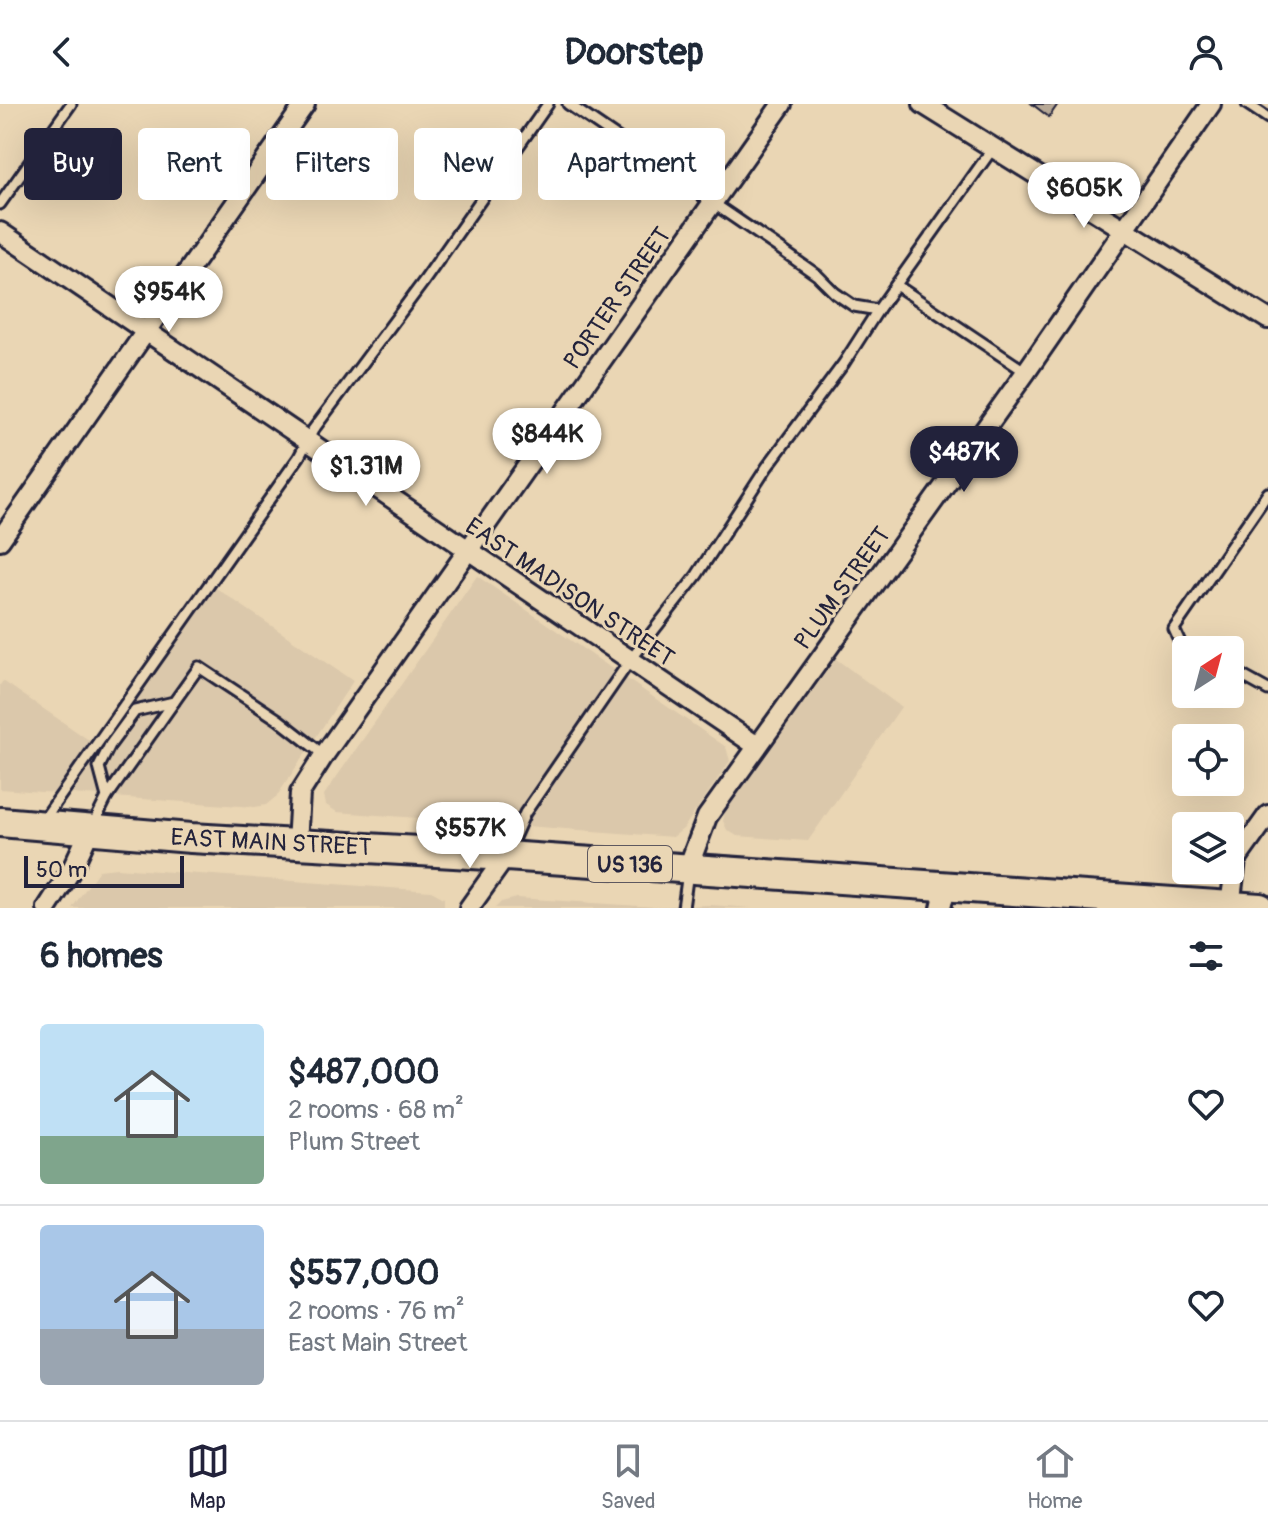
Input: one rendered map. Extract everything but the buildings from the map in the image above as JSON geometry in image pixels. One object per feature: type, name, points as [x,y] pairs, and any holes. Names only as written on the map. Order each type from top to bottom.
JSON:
[{"type":"main road","name":"EAST MAIN STREET","points":[[0,822],[688,868],[944,897],[1260,908]]},
{"type":"street","points":[[0,540],[305,104]]},
{"type":"street","name":"PORTER STREET","points":[[297,844],[300,793],[324,755],[782,104]]},
{"type":"street","points":[[923,104],[1268,319]]},
{"type":"street","name":"PLUM STREET","points":[[688,868],[707,817],[1026,372],[1211,104]]},
{"type":"street","name":"EAST MADISON STREET","points":[[0,232],[629,662],[757,746]]},
{"type":"street","points":[[1230,906],[1236,860],[1268,815]]},
{"type":"street","points":[[47,908],[72,869],[90,830]]},
{"type":"street","points":[[469,908],[506,856]]},
{"type":"lane","points":[[0,204],[71,104]]},
{"type":"lane","points":[[40,825],[299,457],[306,442],[548,104]]},
{"type":"lane","points":[[568,104],[817,275],[854,306],[878,310]]},
{"type":"lane","points":[[1247,104],[1268,118]]},
{"type":"lane","points":[[506,856],[525,813],[629,662],[697,575],[767,467],[844,363],[993,147]]},
{"type":"lane","points":[[896,285],[1026,372]]},
{"type":"lane","points":[[1177,636],[1174,629],[1268,493]]},
{"type":"lane","points":[[90,830],[107,797],[199,667],[279,720],[324,755]]},
{"type":"lane","points":[[1244,677],[1268,690]]},
{"type":"lane","points":[[107,797],[99,767],[110,745],[135,711],[174,702]]},
{"type":"lane","points":[[683,908],[688,868]]},
{"type":"shaded area","points":[[477,576],[726,747],[730,761],[683,829],[673,837],[337,812],[326,805],[324,795]]},
{"type":"shaded area","points":[[210,584],[353,681],[277,796],[266,805],[255,807],[0,789],[0,685],[3,681],[96,745]]},
{"type":"shaded area","points":[[836,659],[901,707],[808,841],[737,836],[727,830],[723,821],[725,811]]},
{"type":"shaded area","points":[[117,868],[431,891],[444,898],[444,908],[72,908],[99,870]]},
{"type":"shaded area","points":[[517,898],[655,907],[710,905],[752,908],[495,908],[501,902]]}]
